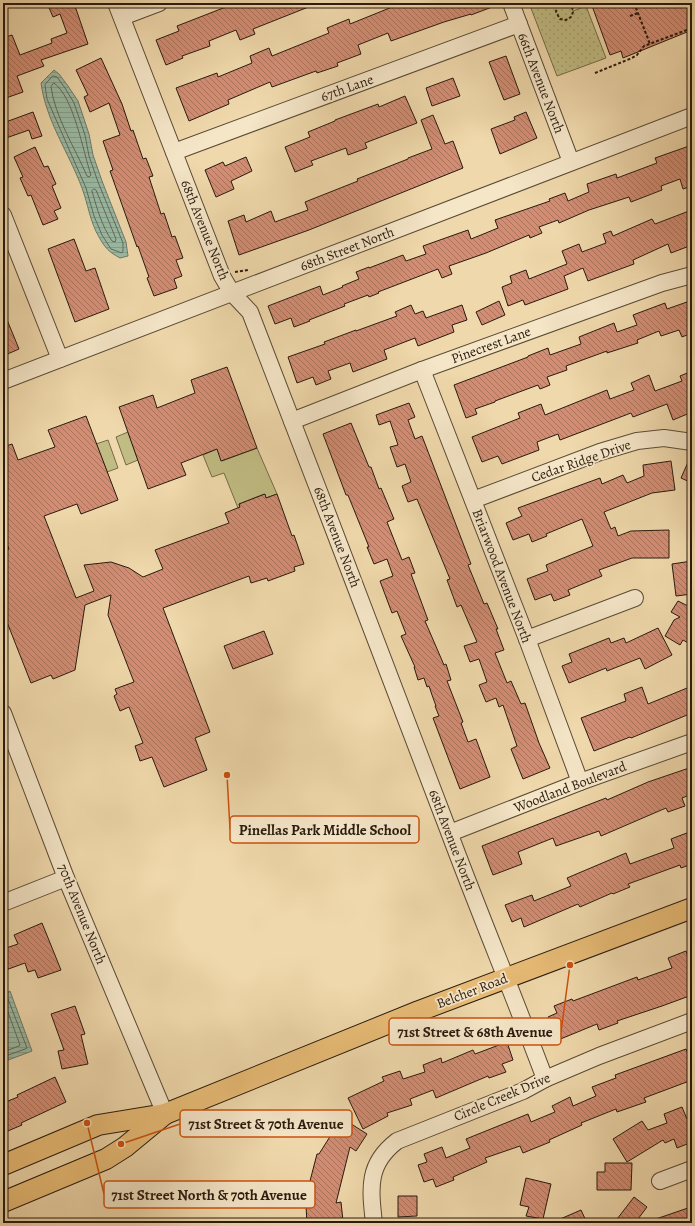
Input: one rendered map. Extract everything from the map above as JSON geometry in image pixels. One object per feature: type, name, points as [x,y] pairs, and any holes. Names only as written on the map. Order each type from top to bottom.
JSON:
[{"type":"main road","name":"Belcher Road","points":[[3,1165],[98,1125],[165,1114],[419,1011],[692,908]]},
{"type":"main road","name":"Belcher Road","points":[[3,1202],[106,1159],[125,1147],[165,1114]]},
{"type":"street","points":[[119,10],[159,3]]},
{"type":"street","name":"66th Avenue North","points":[[511,3],[571,162]]},
{"type":"street","name":"68th Avenue North","points":[[119,10],[222,276],[232,293],[250,312],[545,1079]]},
{"type":"street","name":"67th Lane","points":[[174,152],[519,24]]},
{"type":"street","name":"68th Street North","points":[[3,381],[692,116]]},
{"type":"street","points":[[3,215],[60,359]]},
{"type":"street","name":"Pinecrest Lane","points":[[292,421],[422,370],[662,283],[692,275]]},
{"type":"street","name":"Briarwood Avenue North","points":[[422,370],[527,639],[580,782]]},
{"type":"street","name":"Cedar Ridge Drive","points":[[473,500],[600,452],[637,441],[664,438],[692,442]]},
{"type":"street","points":[[527,639],[635,598]]},
{"type":"street","name":"70th Avenue North","points":[[3,713],[66,878],[165,1114]]},
{"type":"street","name":"Woodland Boulevard","points":[[450,833],[580,782],[692,742]]},
{"type":"street","points":[[3,903],[66,878]]},
{"type":"street","name":"Circle Creek Drive","points":[[374,1223],[371,1196],[374,1167],[388,1148],[397,1140],[523,1091],[545,1079],[599,1056],[692,1021]]},
{"type":"street","points":[[660,1181],[692,1169]]},
{"type":"path","points":[[563,3],[558,5],[556,10],[557,15],[563,20],[568,19],[572,15],[573,9],[568,3],[566,8]]},
{"type":"path","points":[[634,3],[650,44]]},
{"type":"path","points":[[630,16],[638,13]]},
{"type":"path","points":[[596,72],[632,58],[637,55],[644,46],[692,28]]},
{"type":"shaded area","points":[[529,3],[570,3],[573,11],[586,6],[606,58],[557,76]]},
{"type":"shaded area","points":[[128,432],[138,460],[126,465],[116,437]]},
{"type":"shaded area","points":[[108,440],[118,468],[107,472],[96,444]]},
{"type":"shaded area","points":[[257,448],[277,494],[266,498],[264,494],[239,504],[240,508],[238,508],[224,473],[212,477],[203,455],[217,449],[222,461]]},
{"type":"water","points":[[54,70],[59,74],[78,101],[89,134],[93,155],[126,242],[128,256],[120,258],[105,247],[93,225],[77,175],[53,124],[44,97],[41,83]]},
{"type":"water","points":[[10,991],[32,1051],[3,1062],[3,995]]},
{"type":"building","points":[[47,3],[74,3],[88,44],[41,60],[44,66],[17,76],[23,92],[3,99],[3,38],[12,35],[20,55],[52,43],[51,39],[67,33],[60,14],[53,17]]},
{"type":"building","points":[[236,3],[316,4],[253,29],[255,34],[240,40],[236,30],[209,41],[210,46],[182,56],[183,58],[166,65],[156,40],[179,31],[177,26]]},
{"type":"building","points":[[402,3],[500,4],[391,41],[388,33],[358,45],[361,54],[337,63],[338,66],[317,73],[316,71],[272,87],[270,82],[228,100],[229,104],[189,121],[176,88],[217,73],[218,77],[252,63],[250,56],[269,48],[272,56],[329,33],[327,28],[349,19],[350,24]]},
{"type":"building","points":[[591,3],[692,3],[692,30],[623,58],[621,51],[610,55]]},
{"type":"building","points":[[506,56],[520,94],[504,100],[489,62]]},
{"type":"building","points":[[101,58],[122,104],[131,131],[133,130],[143,159],[146,158],[153,176],[149,177],[161,214],[164,213],[172,237],[175,236],[183,258],[176,260],[182,276],[174,279],[177,288],[154,296],[147,278],[149,277],[110,171],[113,170],[103,141],[120,135],[109,103],[90,112],[84,97],[88,95],[76,70]]},
{"type":"building","points":[[453,78],[460,96],[432,106],[426,88]]},
{"type":"building","points":[[405,96],[417,123],[365,143],[367,148],[348,155],[346,148],[311,161],[313,165],[295,172],[285,147],[310,137],[308,132],[335,120],[378,104],[379,107]]},
{"type":"building","points":[[33,112],[42,136],[32,139],[29,130],[6,138],[3,130],[3,123]]},
{"type":"building","points":[[526,112],[537,138],[500,154],[491,129],[515,120],[514,117]]},
{"type":"building","points":[[433,115],[445,144],[453,141],[463,168],[309,230],[239,255],[228,221],[244,215],[246,222],[271,211],[275,222],[308,210],[305,202],[432,149],[421,120]]},
{"type":"building","points":[[692,145],[692,186],[683,189],[680,179],[661,186],[662,190],[631,202],[629,197],[589,210],[559,223],[558,220],[539,227],[542,233],[530,238],[529,235],[486,253],[449,266],[452,274],[442,278],[438,269],[378,292],[379,293],[369,297],[368,295],[344,304],[345,306],[294,327],[291,318],[275,324],[268,306],[320,286],[323,295],[359,279],[356,272],[403,255],[406,261],[426,254],[423,246],[468,230],[471,239],[498,228],[495,220],[550,201],[549,199],[565,193],[568,201],[589,192],[587,184],[616,174],[617,178],[657,163],[655,158]]},
{"type":"building","points":[[35,147],[44,167],[48,166],[56,184],[52,186],[61,208],[54,211],[58,219],[43,225],[31,195],[28,196],[20,178],[23,177],[14,157]]},
{"type":"building","points":[[246,157],[252,171],[231,181],[234,189],[216,197],[205,170],[223,162],[225,166]]},
{"type":"building","points":[[689,211],[692,220],[692,245],[671,253],[668,244],[633,260],[634,264],[588,281],[583,268],[564,276],[568,289],[525,305],[523,300],[508,306],[502,287],[512,283],[510,276],[526,270],[529,279],[567,264],[562,251],[579,244],[582,252],[606,243],[603,234],[611,231],[613,236],[652,219],[655,224]]},
{"type":"building","points":[[74,239],[86,271],[95,268],[109,309],[75,322],[48,249]]},
{"type":"building","points":[[499,301],[505,315],[482,325],[476,312]]},
{"type":"building","points":[[687,302],[690,310],[692,309],[692,333],[682,337],[679,330],[661,336],[659,331],[637,340],[638,343],[607,353],[607,351],[566,366],[567,370],[547,377],[550,385],[540,389],[538,385],[495,401],[475,409],[477,414],[466,418],[454,385],[548,348],[550,355],[581,344],[579,337],[614,323],[617,332],[637,325],[633,315],[665,303],[667,309]]},
{"type":"building","points":[[411,305],[415,314],[423,311],[426,318],[462,305],[467,320],[452,325],[454,332],[418,346],[415,338],[384,350],[387,359],[353,372],[350,363],[328,371],[331,379],[316,385],[313,377],[297,383],[288,357],[325,344],[324,342],[397,316],[395,312]]},
{"type":"building","points":[[3,310],[19,349],[3,356]]},
{"type":"building","points":[[227,367],[257,448],[221,461],[217,449],[181,463],[186,475],[148,489],[119,407],[153,395],[157,408],[195,393],[191,380]]},
{"type":"building","points":[[692,371],[692,412],[673,420],[667,404],[633,417],[631,413],[560,440],[558,434],[537,442],[539,450],[502,464],[498,456],[482,462],[472,437],[520,418],[518,413],[541,404],[545,415],[607,390],[610,399],[634,390],[631,383],[649,375],[655,391],[682,381],[680,376]]},
{"type":"building","points":[[409,403],[415,417],[408,420],[415,439],[422,436],[471,564],[468,565],[484,604],[487,603],[498,629],[496,629],[504,650],[495,653],[507,683],[511,681],[521,704],[525,703],[539,743],[550,768],[523,779],[511,749],[517,746],[503,705],[499,707],[496,698],[486,702],[479,685],[487,682],[479,659],[470,662],[464,646],[477,642],[461,605],[457,607],[447,580],[450,579],[417,499],[408,502],[402,486],[411,482],[405,464],[397,467],[390,447],[398,445],[390,421],[379,425],[376,415]]},
{"type":"building","points":[[86,416],[118,500],[81,514],[77,504],[44,516],[76,598],[94,591],[84,565],[111,562],[129,568],[143,577],[163,569],[155,550],[229,523],[225,513],[240,507],[239,504],[265,494],[266,498],[277,494],[304,564],[294,567],[295,571],[268,581],[267,578],[251,583],[249,576],[163,608],[210,732],[195,738],[207,770],[164,787],[152,757],[140,761],[135,746],[143,743],[129,707],[120,711],[114,696],[117,694],[115,689],[134,682],[108,615],[111,595],[85,605],[75,670],[53,679],[51,675],[31,683],[3,612],[3,551],[9,549],[3,533],[3,447],[12,444],[18,460],[55,447],[48,430]]},
{"type":"building","points":[[351,423],[369,467],[371,467],[379,489],[381,488],[394,519],[387,522],[402,560],[409,557],[415,573],[411,574],[428,620],[425,621],[444,665],[446,664],[451,680],[447,681],[463,722],[461,723],[468,742],[476,739],[490,777],[460,789],[433,718],[439,716],[429,686],[427,687],[424,678],[418,680],[415,667],[401,636],[406,634],[397,611],[392,613],[380,581],[393,576],[387,559],[374,564],[367,547],[369,547],[348,495],[346,495],[323,434]]},
{"type":"building","points":[[692,453],[692,483],[681,478]]},
{"type":"building","points":[[671,461],[675,490],[652,493],[604,512],[611,529],[615,527],[618,536],[631,531],[669,530],[669,558],[632,558],[599,570],[602,576],[568,590],[570,595],[554,601],[551,594],[535,600],[527,579],[548,571],[546,565],[593,546],[582,519],[546,534],[547,536],[532,542],[529,534],[513,540],[506,523],[522,516],[518,508],[600,478],[602,484],[623,475],[627,483],[644,476],[643,465]]},
{"type":"building","points":[[692,561],[692,594],[676,596],[672,564]]},
{"type":"building","points":[[678,601],[692,608],[692,645],[683,640],[680,645],[665,636],[674,620],[680,617],[671,612]]},
{"type":"building","points":[[658,628],[672,655],[645,669],[640,658],[607,671],[606,668],[569,683],[562,666],[572,662],[569,654],[609,638],[611,643],[624,638],[626,643]]},
{"type":"building","points":[[264,631],[273,654],[233,669],[224,646]]},
{"type":"building","points":[[692,686],[692,713],[631,738],[630,737],[594,751],[581,718],[626,701],[624,694],[642,687],[648,704]]},
{"type":"building","points":[[692,767],[692,794],[682,798],[685,806],[668,812],[666,808],[601,836],[599,831],[556,846],[553,838],[518,852],[522,864],[493,875],[482,846],[606,798],[607,800],[648,782]]},
{"type":"building","points":[[692,831],[692,864],[681,868],[680,865],[628,884],[630,887],[580,907],[578,904],[524,927],[521,918],[512,922],[505,905],[532,895],[534,901],[571,886],[567,878],[626,853],[630,864],[674,848],[671,839]]},
{"type":"building","points":[[42,923],[61,970],[38,978],[35,970],[28,972],[25,963],[3,971],[3,949],[18,944],[14,935]]},
{"type":"building","points":[[686,951],[692,968],[692,995],[617,1021],[618,1023],[599,1030],[597,1024],[558,1040],[548,1017],[557,1013],[554,1006],[572,999],[573,1001],[637,977],[638,980],[672,968],[668,958]]},
{"type":"building","points":[[75,1006],[85,1034],[81,1035],[88,1064],[62,1069],[58,1051],[64,1050],[51,1014]]},
{"type":"building","points":[[507,1042],[513,1060],[502,1064],[506,1072],[489,1078],[488,1076],[436,1098],[433,1090],[410,1099],[412,1105],[387,1113],[388,1116],[363,1129],[348,1098],[384,1081],[382,1077],[400,1071],[403,1079],[425,1072],[423,1065],[441,1058],[442,1063],[473,1050],[475,1054]]},
{"type":"building","points":[[686,1049],[690,1058],[692,1058],[692,1080],[644,1098],[646,1102],[617,1112],[616,1109],[581,1123],[582,1125],[549,1140],[550,1142],[523,1153],[520,1146],[485,1158],[487,1162],[453,1177],[454,1180],[436,1187],[433,1179],[424,1182],[418,1165],[427,1162],[424,1154],[442,1147],[446,1158],[470,1148],[466,1139],[528,1114],[531,1122],[555,1112],[552,1106],[570,1097],[573,1106],[596,1096],[592,1087],[616,1078],[615,1075]]},
{"type":"building","points":[[55,1077],[66,1102],[21,1123],[22,1125],[3,1133],[3,1103],[18,1097],[17,1095]]},
{"type":"building","points":[[682,1107],[687,1119],[692,1117],[692,1142],[677,1148],[674,1139],[665,1143],[663,1140],[627,1162],[613,1139],[642,1121],[648,1130],[667,1123],[664,1114]]},
{"type":"building","points":[[334,1113],[367,1134],[356,1151],[350,1147],[336,1203],[341,1202],[343,1221],[307,1223],[306,1206],[314,1205],[312,1182],[310,1181],[317,1154],[319,1154],[331,1135],[323,1130]]},
{"type":"building","points":[[605,1163],[632,1163],[631,1190],[597,1190],[597,1172],[605,1172]]},
{"type":"building","points":[[526,1178],[551,1184],[543,1219],[526,1216],[529,1207],[520,1205]]},
{"type":"building","points":[[398,1196],[417,1196],[417,1216],[398,1217]]},
{"type":"building","points":[[634,1197],[647,1207],[635,1223],[614,1223]]},
{"type":"building","points":[[688,1208],[692,1223],[650,1223],[650,1221]]},
{"type":"building","points":[[581,1210],[587,1223],[551,1223]]},
{"type":"place","name":"Pinellas Park Middle School","points":[[227,775]]},
{"type":"place","name":"71st Street & 68th Avenue","points":[[570,965]]},
{"type":"place","name":"71st Street North & 70th Avenue","points":[[87,1123]]},
{"type":"place","name":"71st Street & 70th Avenue","points":[[121,1144]]}]
